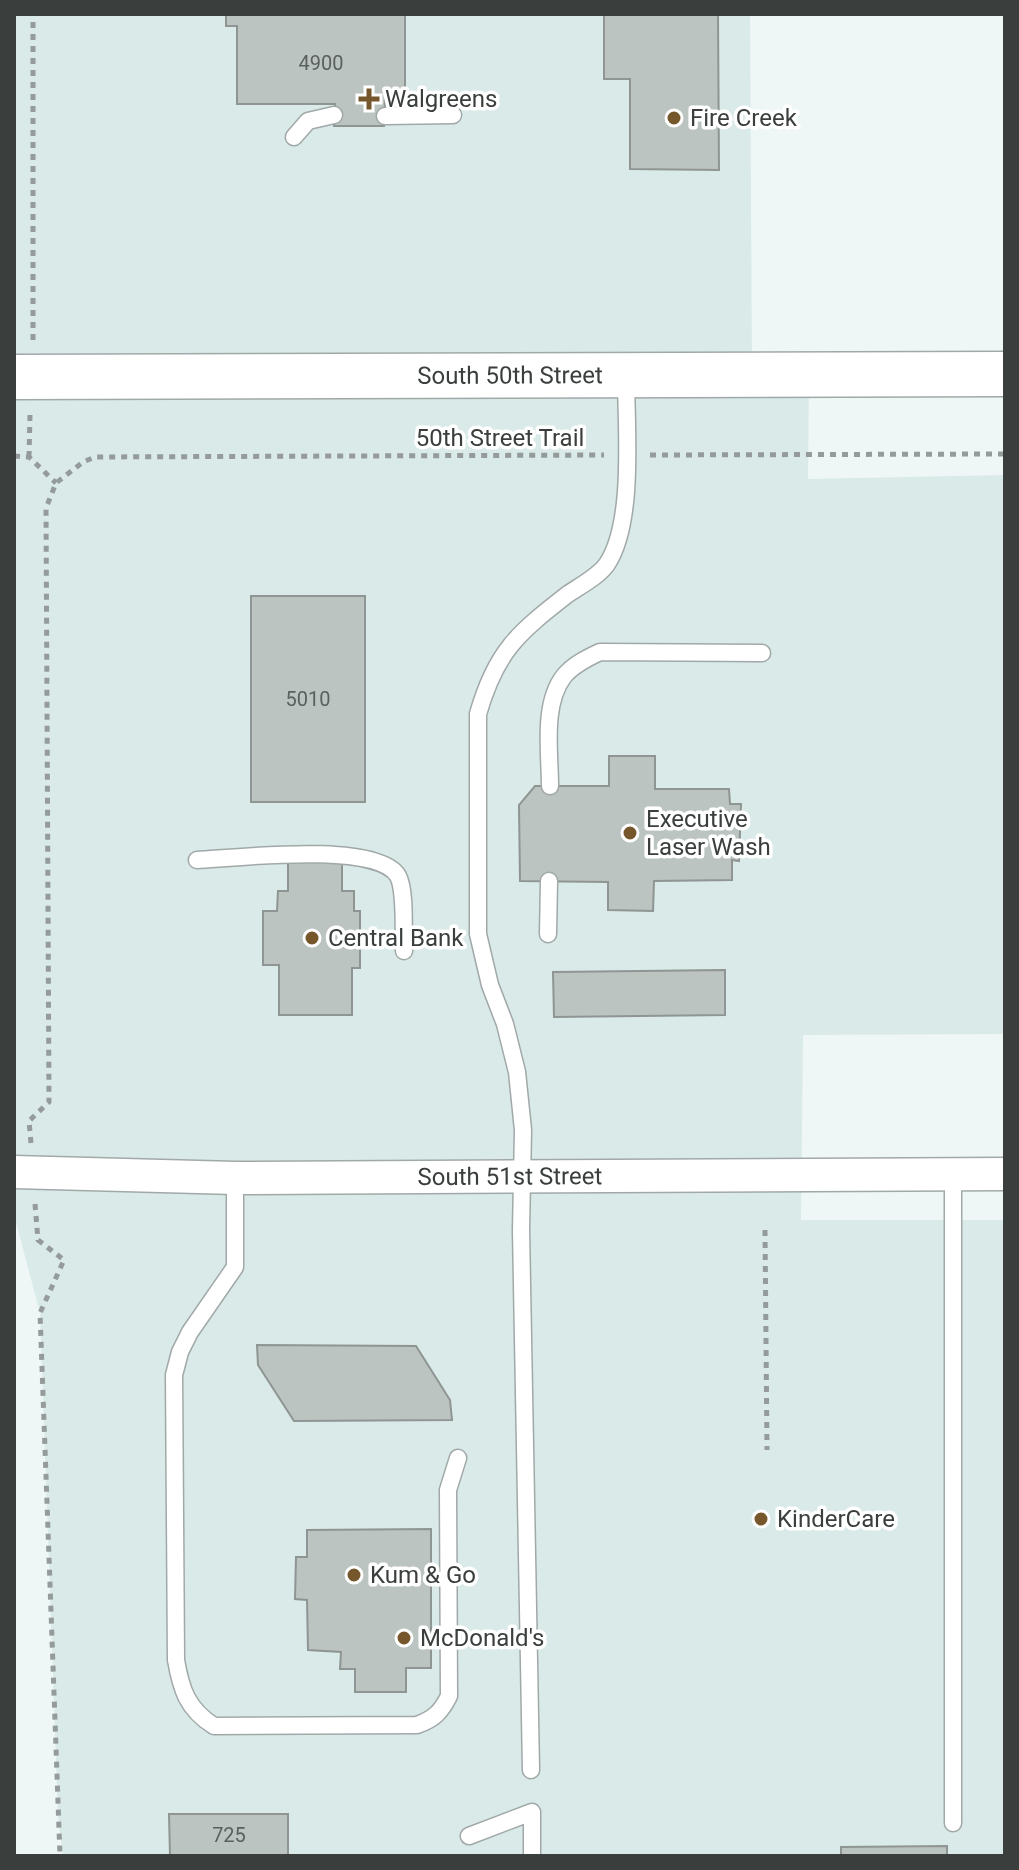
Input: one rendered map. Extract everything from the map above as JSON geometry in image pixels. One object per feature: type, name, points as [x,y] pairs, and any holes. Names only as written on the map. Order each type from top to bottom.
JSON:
[{"type":"main road","name":"South 50th Street","points":[[23,377],[1005,374]]},
{"type":"street","name":"South 51st Street","points":[[14,1172],[235,1178],[1005,1174]]},
{"type":"lane","points":[[294,137],[308,121],[334,115]]},
{"type":"lane","points":[[385,116],[453,115]]},
{"type":"lane","points":[[531,1770],[523,1130],[517,1072],[478,934],[478,714],[488,681],[508,646],[545,612],[607,565],[623,522],[626,375]]},
{"type":"lane","points":[[550,786],[551,710],[555,690],[564,676],[580,662],[600,652],[762,653]]},
{"type":"lane","points":[[197,860],[342,855],[372,859],[388,866],[398,877],[401,892],[404,951]]},
{"type":"lane","points":[[548,934],[549,881]]},
{"type":"lane","points":[[953,1174],[953,1823]]},
{"type":"lane","points":[[235,1178],[235,1267],[190,1332],[174,1375],[176,1660],[186,1700],[203,1719],[214,1726],[417,1725],[432,1720],[441,1711],[449,1696],[448,1490],[458,1458]]},
{"type":"lane","points":[[469,1836],[532,1812],[532,1856]]},
{"type":"path","points":[[29,457],[23,377],[34,296],[33,14]]},
{"type":"path","name":"50th Street Trail","points":[[56,483],[83,462],[95,457],[1005,454]]},
{"type":"path","points":[[14,456],[29,457],[56,483],[46,508],[49,1102],[29,1121]]},
{"type":"path","points":[[765,1230],[767,1450]]},
{"type":"path","points":[[38,1240],[64,1260],[40,1313],[60,1856]]},
{"type":"shaded area","points":[[14,14],[750,14],[752,374],[809,374],[808,479],[1005,475],[1005,1034],[803,1035],[801,1220],[1005,1220],[1005,1856],[63,1856],[58,1817],[40,1313],[14,1215]]},
{"type":"building","name":"Walgreens","points":[[226,14],[405,14],[405,99],[385,99],[384,126],[334,126],[335,104],[237,104],[237,26],[226,26]]},
{"type":"building","points":[[604,14],[718,14],[719,170],[630,169],[630,79],[604,79]]},
{"type":"building","points":[[251,596],[365,596],[365,802],[251,802]]},
{"type":"building","name":"Executive Laser Wash","points":[[609,756],[655,756],[655,789],[729,789],[730,804],[741,804],[739,861],[732,860],[732,880],[654,881],[653,911],[608,910],[608,882],[520,881],[519,805],[535,786],[609,786]]},
{"type":"building","name":"Central Bank","points":[[288,857],[342,858],[342,891],[354,891],[354,911],[360,911],[360,968],[352,968],[352,1015],[279,1015],[279,965],[263,965],[263,911],[277,911],[278,891],[288,891]]},
{"type":"building","points":[[725,970],[725,1015],[554,1017],[553,972]]},
{"type":"building","points":[[257,1345],[416,1346],[450,1400],[452,1420],[294,1421],[258,1365]]},
{"type":"building","points":[[431,1529],[431,1668],[406,1668],[406,1692],[355,1692],[355,1669],[340,1669],[341,1652],[308,1650],[307,1600],[295,1599],[296,1557],[307,1557],[307,1530]]},
{"type":"building","points":[[169,1814],[288,1814],[288,1856],[170,1856]]},
{"type":"building","points":[[947,1846],[947,1856],[841,1856],[841,1847]]},
{"type":"place","name":"Walgreens","points":[[369,99]]},
{"type":"place","name":"Fire Creek","points":[[674,118]]},
{"type":"place","name":"Executive Laser Wash","points":[[630,833]]},
{"type":"place","name":"Central Bank","points":[[312,938]]},
{"type":"place","name":"KinderCare","points":[[761,1519]]},
{"type":"place","name":"Kum & Go","points":[[354,1575]]},
{"type":"place","name":"McDonald's","points":[[404,1638]]}]
